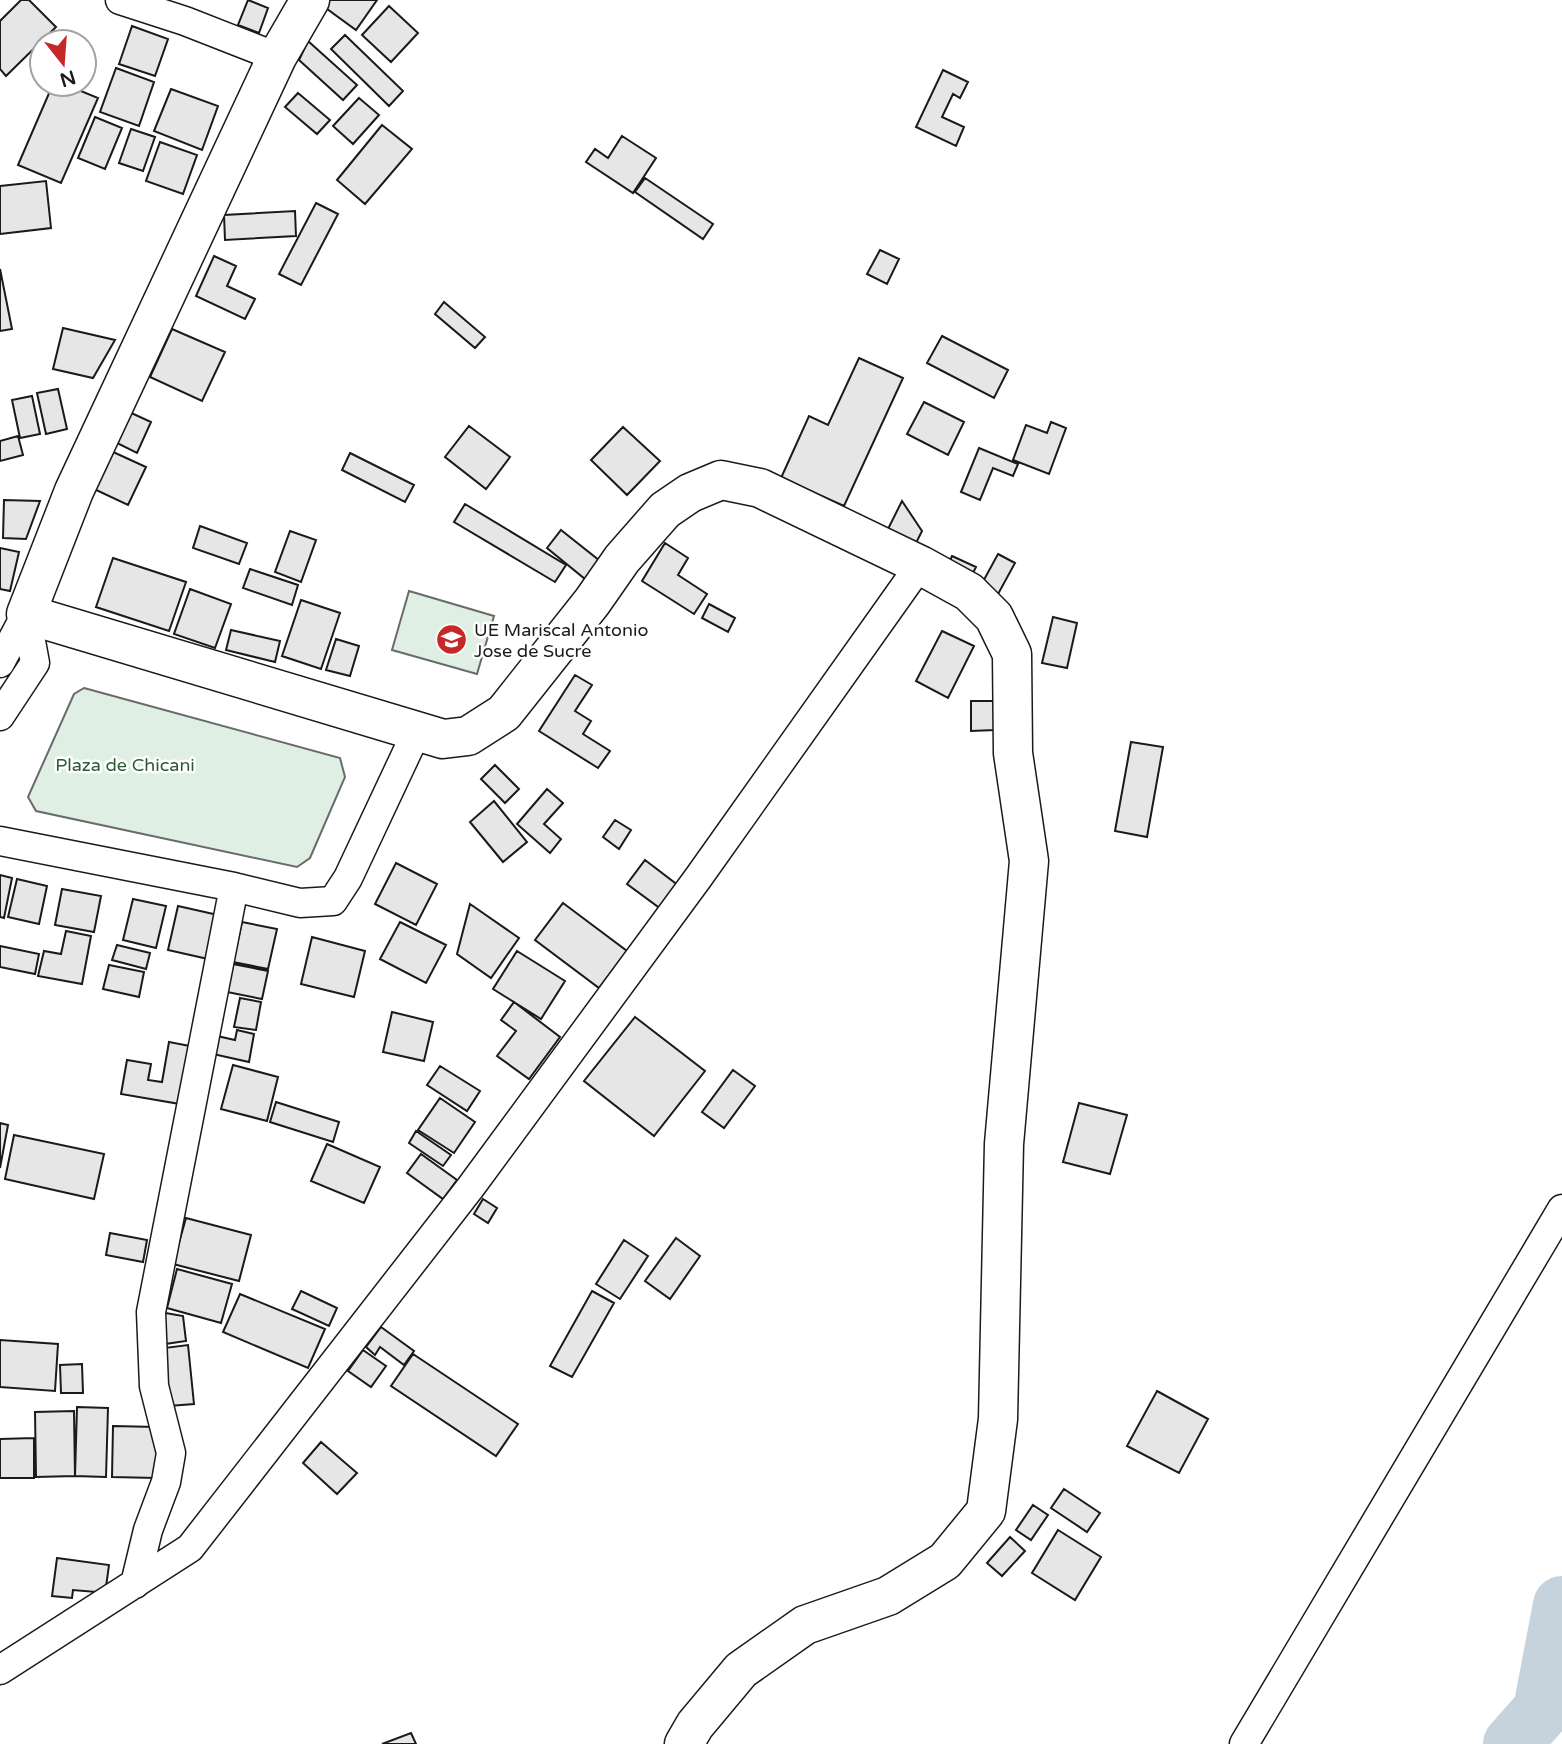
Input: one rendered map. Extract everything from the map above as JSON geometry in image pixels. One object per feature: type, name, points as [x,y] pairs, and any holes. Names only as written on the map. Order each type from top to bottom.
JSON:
[{"type":"street","points":[[120,0],[185,21],[277,57]]},
{"type":"street","points":[[0,663],[26,614],[74,491],[277,57],[310,0]]},
{"type":"street","points":[[26,614],[443,739],[468,736],[504,713],[592,602],[622,559],[665,510],[690,492],[721,480],[760,488],[920,565],[969,592],[994,617],[1012,654],[1013,753],[1029,861],[1004,1144],[998,1419],[986,1510],[945,1561],[888,1596],[805,1625],[741,1670],[695,1725],[684,1744]]},
{"type":"street","points":[[0,1670],[190,1548],[470,1188],[706,867],[920,565]]},
{"type":"street","points":[[0,716],[35,663],[26,614]]},
{"type":"street","points":[[0,841],[234,887],[300,903],[334,901],[348,878],[417,731]]},
{"type":"street","points":[[135,1584],[148,1530],[166,1482],[170,1453],[155,1387],[151,1312],[234,887]]},
{"type":"street","points":[[1244,1744],[1562,1209]]},
{"type":"green space","points":[[409,591],[494,616],[477,674],[392,650]]},
{"type":"green space","name":"Plaza de Chicani","points":[[84,688],[340,758],[345,777],[310,858],[297,867],[36,811],[28,797],[74,694]]},
{"type":"building","points":[[21,0],[29,0],[56,27],[28,28],[28,54],[6,76],[0,69],[0,21]]},
{"type":"building","points":[[248,0],[268,8],[259,33],[238,25]]},
{"type":"building","points":[[327,0],[377,0],[356,30],[323,6]]},
{"type":"building","points":[[389,6],[418,33],[391,62],[362,35]]},
{"type":"building","points":[[132,26],[168,39],[155,76],[119,64]]},
{"type":"building","points":[[345,35],[403,91],[389,106],[331,49]]},
{"type":"building","points":[[308,41],[357,85],[343,100],[299,60]]},
{"type":"building","points":[[116,68],[154,82],[139,126],[100,112]]},
{"type":"building","points":[[943,70],[968,82],[960,98],[953,94],[942,117],[964,127],[956,146],[916,127]]},
{"type":"building","points":[[171,89],[218,106],[202,150],[154,131]]},
{"type":"building","points":[[298,93],[330,120],[317,134],[285,107]]},
{"type":"building","points":[[47,98],[98,98],[61,183],[18,165]]},
{"type":"building","points":[[359,98],[379,115],[353,144],[333,126]]},
{"type":"building","points":[[95,117],[122,128],[105,169],[78,158]]},
{"type":"building","points":[[382,125],[412,149],[365,204],[337,180]]},
{"type":"building","points":[[131,129],[155,137],[143,171],[119,163]]},
{"type":"building","points":[[622,136],[656,158],[633,193],[586,162],[595,149],[608,158]]},
{"type":"building","points":[[160,142],[197,155],[183,194],[146,181]]},
{"type":"building","points":[[645,178],[713,224],[703,239],[635,192]]},
{"type":"building","points":[[46,181],[51,228],[0,234],[0,186]]},
{"type":"building","points":[[316,203],[338,214],[301,285],[279,274]]},
{"type":"building","points":[[295,211],[296,236],[225,240],[224,215]]},
{"type":"building","points":[[880,250],[899,259],[887,284],[867,274]]},
{"type":"building","points":[[214,256],[236,266],[227,286],[255,299],[245,319],[196,296]]},
{"type":"building","points":[[0,269],[12,329],[0,331]]},
{"type":"building","points":[[444,302],[485,337],[475,348],[435,314]]},
{"type":"building","points":[[63,328],[115,340],[93,378],[53,369]]},
{"type":"building","points":[[172,329],[225,352],[202,401],[150,377]]},
{"type":"building","points":[[942,336],[1008,370],[994,398],[927,363]]},
{"type":"building","points":[[859,358],[903,378],[844,506],[781,478],[809,416],[828,425]]},
{"type":"building","points":[[58,389],[67,429],[46,434],[37,393]]},
{"type":"building","points":[[32,396],[40,434],[20,438],[12,400]]},
{"type":"building","points":[[924,402],[964,422],[948,455],[907,434]]},
{"type":"building","points":[[127,411],[151,422],[137,453],[113,441]]},
{"type":"building","points":[[1051,422],[1066,428],[1049,474],[1013,460],[1026,425],[1047,433]]},
{"type":"building","points":[[469,426],[510,457],[486,489],[445,457]]},
{"type":"building","points":[[623,427],[660,461],[627,495],[591,460]]},
{"type":"building","points":[[18,436],[23,455],[0,461],[0,441]]},
{"type":"building","points":[[979,448],[1018,464],[1013,476],[993,468],[980,500],[961,492]]},
{"type":"building","points":[[111,451],[146,467],[128,505],[94,489]]},
{"type":"building","points":[[350,453],[414,485],[405,502],[342,470]]},
{"type":"building","points":[[4,500],[40,501],[26,539],[3,538]]},
{"type":"building","points":[[902,501],[922,531],[914,547],[886,533]]},
{"type":"building","points":[[465,504],[566,565],[555,582],[454,522]]},
{"type":"building","points":[[200,526],[247,543],[239,564],[193,548]]},
{"type":"building","points":[[561,530],[600,561],[585,579],[547,548]]},
{"type":"building","points":[[290,531],[316,540],[301,582],[275,572]]},
{"type":"building","points":[[665,543],[688,558],[678,575],[707,594],[694,614],[642,581]]},
{"type":"building","points":[[0,548],[19,552],[10,591],[0,589]]},
{"type":"building","points":[[998,554],[1015,563],[997,596],[980,587]]},
{"type":"building","points":[[952,556],[976,567],[971,577],[947,567]]},
{"type":"building","points":[[113,558],[186,582],[169,631],[96,607]]},
{"type":"building","points":[[250,569],[298,585],[292,605],[243,588]]},
{"type":"building","points":[[190,589],[231,604],[215,648],[174,634]]},
{"type":"building","points":[[301,600],[340,613],[321,669],[282,656]]},
{"type":"building","points":[[709,604],[735,618],[728,632],[702,618]]},
{"type":"building","points":[[1053,617],[1077,623],[1067,668],[1042,663]]},
{"type":"building","points":[[231,630],[280,641],[275,662],[226,650]]},
{"type":"building","points":[[942,631],[974,646],[948,698],[916,681]]},
{"type":"building","points":[[336,639],[359,646],[350,676],[326,670]]},
{"type":"building","points":[[575,675],[592,685],[575,711],[591,721],[583,734],[610,751],[598,768],[539,731]]},
{"type":"building","points":[[971,701],[994,701],[995,730],[971,731]]},
{"type":"building","points":[[1131,742],[1163,747],[1147,837],[1115,831]]},
{"type":"building","points":[[495,765],[519,789],[505,803],[481,779]]},
{"type":"building","points":[[547,789],[563,803],[544,824],[561,839],[550,853],[517,824]]},
{"type":"building","points":[[494,801],[527,842],[503,862],[470,822]]},
{"type":"building","points":[[615,820],[631,830],[619,849],[603,837]]},
{"type":"building","points":[[645,860],[679,886],[661,909],[627,884]]},
{"type":"building","points":[[396,863],[437,884],[416,925],[375,904]]},
{"type":"building","points":[[0,875],[12,878],[4,918],[0,917]]},
{"type":"building","points":[[17,879],[47,886],[39,924],[8,917]]},
{"type":"building","points":[[62,889],[101,896],[94,932],[55,925]]},
{"type":"building","points":[[133,899],[166,906],[156,948],[123,940]]},
{"type":"building","points":[[563,903],[627,951],[599,988],[535,940]]},
{"type":"building","points":[[470,904],[519,938],[491,978],[457,954]]},
{"type":"building","points":[[178,906],[218,915],[208,959],[168,950]]},
{"type":"building","points":[[242,922],[277,929],[268,969],[233,962]]},
{"type":"building","points":[[400,922],[446,945],[426,983],[380,959]]},
{"type":"building","points":[[66,931],[91,936],[82,984],[38,976],[44,951],[61,954]]},
{"type":"building","points":[[312,937],[365,951],[354,997],[301,984]]},
{"type":"building","points":[[117,945],[150,953],[146,969],[112,960]]},
{"type":"building","points":[[0,946],[39,954],[35,974],[0,967]]},
{"type":"building","points":[[517,951],[565,981],[541,1019],[493,989]]},
{"type":"building","points":[[233,964],[268,971],[262,999],[227,992]]},
{"type":"building","points":[[109,965],[144,972],[139,997],[103,989]]},
{"type":"building","points":[[240,998],[261,1002],[256,1030],[234,1027]]},
{"type":"building","points":[[514,1002],[560,1037],[529,1079],[497,1056],[516,1031],[501,1020]]},
{"type":"building","points":[[392,1012],[433,1022],[424,1061],[383,1052]]},
{"type":"building","points":[[635,1017],[705,1071],[654,1136],[584,1081]]},
{"type":"building","points":[[237,1030],[254,1034],[249,1062],[213,1054],[217,1036],[235,1040]]},
{"type":"building","points":[[169,1042],[190,1046],[180,1104],[121,1094],[127,1060],[151,1064],[148,1080],[162,1082]]},
{"type":"building","points":[[233,1065],[278,1077],[267,1121],[221,1109]]},
{"type":"building","points":[[440,1066],[480,1091],[467,1111],[427,1085]]},
{"type":"building","points":[[733,1070],[755,1086],[724,1128],[702,1112]]},
{"type":"building","points":[[440,1098],[475,1122],[454,1153],[418,1130]]},
{"type":"building","points":[[276,1102],[339,1122],[333,1142],[270,1122]]},
{"type":"building","points":[[1079,1103],[1127,1115],[1110,1174],[1063,1162]]},
{"type":"building","points":[[0,1123],[8,1125],[0,1168]]},
{"type":"building","points":[[416,1131],[451,1155],[443,1166],[409,1143]]},
{"type":"building","points":[[14,1135],[104,1154],[94,1199],[5,1179]]},
{"type":"building","points":[[327,1144],[380,1167],[364,1203],[311,1181]]},
{"type":"building","points":[[421,1154],[457,1180],[443,1199],[407,1173]]},
{"type":"building","points":[[483,1199],[497,1208],[488,1223],[474,1214]]},
{"type":"building","points":[[186,1218],[251,1235],[239,1281],[173,1264]]},
{"type":"building","points":[[110,1233],[147,1240],[143,1262],[106,1255]]},
{"type":"building","points":[[676,1238],[700,1256],[670,1299],[645,1281]]},
{"type":"building","points":[[624,1240],[648,1256],[620,1299],[596,1284]]},
{"type":"building","points":[[177,1269],[232,1284],[221,1323],[167,1308]]},
{"type":"building","points":[[301,1291],[337,1308],[329,1326],[292,1309]]},
{"type":"building","points":[[592,1291],[614,1303],[572,1377],[550,1366]]},
{"type":"building","points":[[240,1294],[325,1329],[308,1368],[223,1332]]},
{"type":"building","points":[[160,1312],[183,1316],[186,1341],[165,1344]]},
{"type":"building","points":[[381,1327],[414,1351],[404,1365],[380,1347],[375,1355],[366,1347]]},
{"type":"building","points":[[0,1340],[58,1344],[55,1391],[0,1387]]},
{"type":"building","points":[[188,1345],[194,1404],[169,1406],[164,1348]]},
{"type":"building","points":[[363,1350],[386,1366],[371,1387],[348,1371]]},
{"type":"building","points":[[413,1354],[518,1424],[496,1456],[391,1386]]},
{"type":"building","points":[[82,1364],[83,1393],[61,1393],[60,1365]]},
{"type":"building","points":[[1157,1391],[1208,1419],[1179,1473],[1127,1446]]},
{"type":"building","points":[[77,1407],[108,1408],[106,1477],[75,1476]]},
{"type":"building","points":[[74,1411],[75,1476],[36,1477],[35,1412]]},
{"type":"building","points":[[113,1426],[157,1427],[156,1478],[112,1477]]},
{"type":"building","points":[[34,1438],[34,1478],[0,1478],[0,1439]]},
{"type":"building","points":[[321,1442],[357,1473],[337,1494],[303,1463]]},
{"type":"building","points":[[1064,1489],[1100,1513],[1087,1532],[1051,1508]]},
{"type":"building","points":[[1033,1505],[1048,1515],[1031,1540],[1016,1530]]},
{"type":"building","points":[[1058,1530],[1101,1557],[1075,1600],[1032,1573]]},
{"type":"building","points":[[1010,1537],[1025,1551],[1002,1576],[987,1563]]},
{"type":"building","points":[[57,1558],[109,1565],[106,1587],[96,1592],[73,1590],[72,1598],[52,1596]]},
{"type":"building","points":[[411,1733],[416,1744],[382,1744]]},
{"type":"waterway","points":[[1512,1744],[1542,1710],[1562,1605]]},
{"type":"place","name":"UE Mariscal Antonio Jose de Sucre","points":[[451,640]]}]
